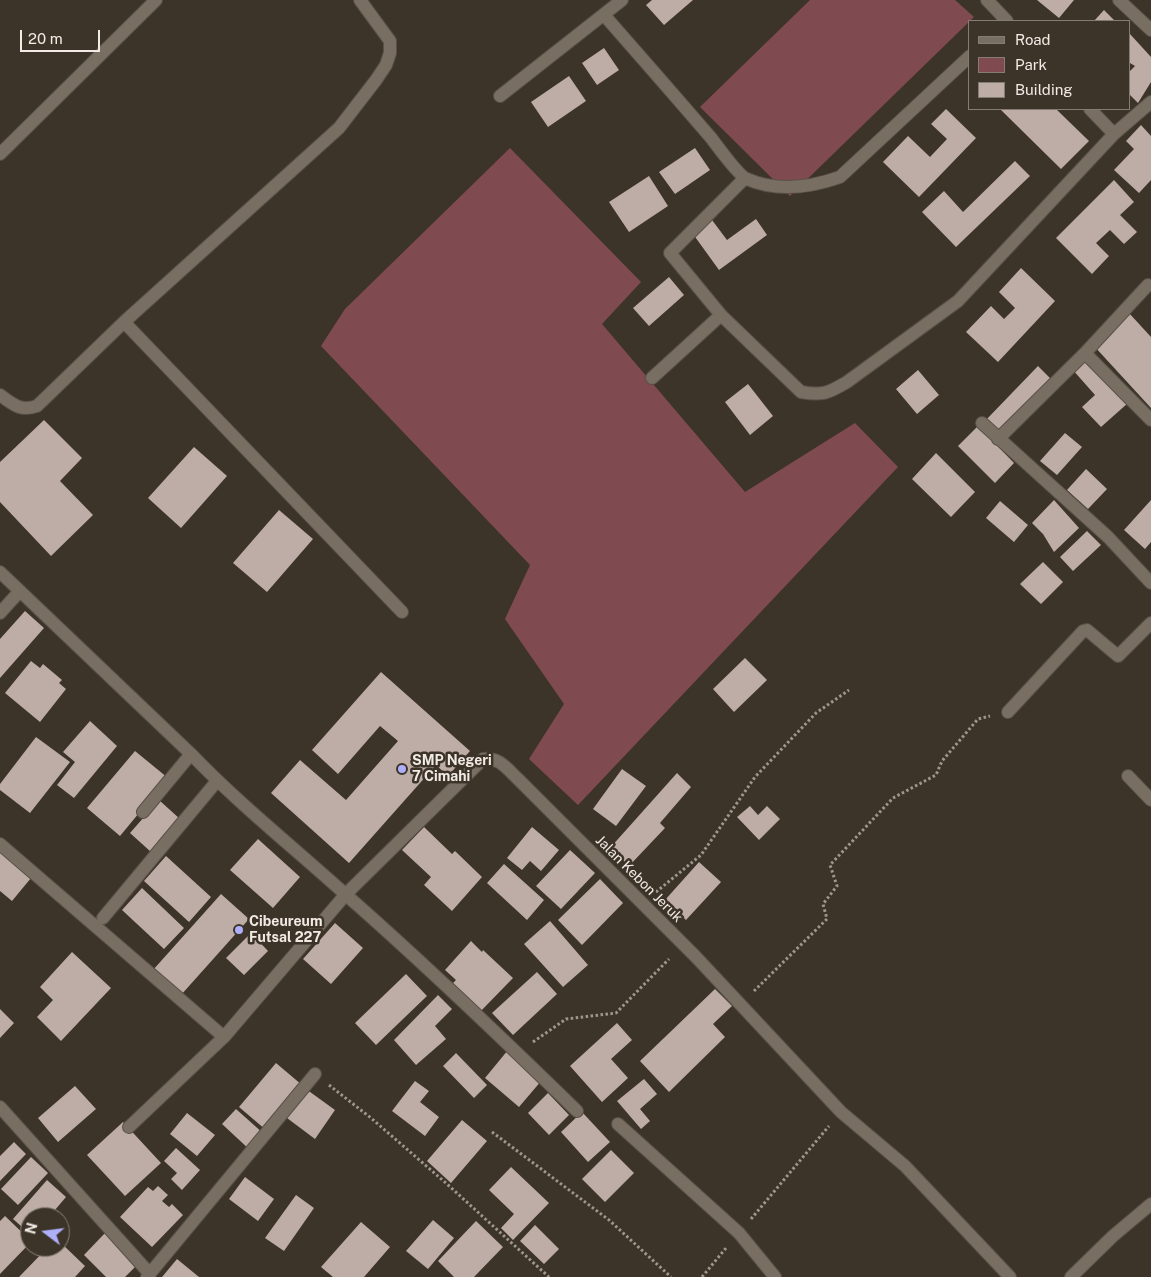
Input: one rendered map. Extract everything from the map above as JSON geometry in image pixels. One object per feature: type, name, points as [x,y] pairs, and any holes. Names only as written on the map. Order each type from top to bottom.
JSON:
[{"type":"street","points":[[0,154],[156,0]]},
{"type":"street","points":[[0,395],[19,407],[28,409],[37,406],[124,322],[339,128],[376,80],[386,65],[390,53],[390,41],[360,0]]},
{"type":"street","points":[[500,96],[622,0]]},
{"type":"street","points":[[987,0],[1006,20]]},
{"type":"street","points":[[1119,0],[1151,30]]},
{"type":"street","points":[[604,15],[744,179],[777,188],[827,182],[840,177],[968,58]]},
{"type":"street","points":[[744,179],[670,253],[721,315],[801,392],[815,395],[829,393],[958,301],[1114,134],[1151,102]]},
{"type":"street","points":[[1091,110],[1114,134]]},
{"type":"street","points":[[998,439],[1085,353],[1148,285]]},
{"type":"street","points":[[652,378],[721,315]]},
{"type":"street","points":[[124,322],[402,612]]},
{"type":"street","points":[[1085,353],[1151,420]]},
{"type":"street","points":[[982,423],[1108,538],[1151,583]]},
{"type":"street","points":[[0,572],[217,781],[346,894],[517,1053],[577,1112]]},
{"type":"street","points":[[0,613],[20,591]]},
{"type":"street","points":[[1008,712],[1083,631],[1087,630],[1118,656],[1151,624]]},
{"type":"street","points":[[143,812],[191,754]]},
{"type":"street","name":"Jalan Kebon Jeruk","points":[[346,894],[483,759],[492,758],[499,762],[742,1004],[841,1112],[905,1166],[1010,1277]]},
{"type":"street","points":[[1128,776],[1151,800]]},
{"type":"street","points":[[103,918],[217,781]]},
{"type":"street","points":[[0,844],[224,1037]]},
{"type":"street","points":[[129,1127],[224,1037],[346,894]]},
{"type":"street","points":[[0,1108],[148,1275],[315,1074]]},
{"type":"street","points":[[618,1124],[738,1233],[774,1277]]},
{"type":"street","points":[[1071,1277],[1113,1236],[1151,1204]]},
{"type":"path","points":[[642,903],[701,855],[754,777],[816,713],[849,690]]},
{"type":"path","points":[[742,1004],[827,920],[823,904],[837,886],[830,864],[893,798],[936,776],[942,760],[978,719],[1008,712]]},
{"type":"path","points":[[517,1053],[566,1019],[616,1013],[683,944]]},
{"type":"path","points":[[315,1074],[371,1118],[434,1172],[549,1277]]},
{"type":"path","points":[[702,1277],[841,1112]]},
{"type":"path","points":[[492,1132],[609,1220],[671,1277]]},
{"type":"green space","points":[[810,0],[955,0],[974,17],[968,20],[968,23],[790,196],[700,107]]},
{"type":"green space","points":[[510,148],[641,282],[602,324],[745,492],[855,423],[898,467],[578,805],[529,759],[564,704],[505,619],[530,565],[321,346],[345,309]]},
{"type":"building","points":[[652,0],[693,0],[664,25],[646,5]]},
{"type":"building","points":[[1037,0],[1074,0],[1059,18]]},
{"type":"building","points":[[1104,10],[1114,20],[1095,20]]},
{"type":"building","points":[[1131,35],[1151,57],[1151,82],[1138,103],[1131,96],[1131,70],[1135,66],[1131,64]]},
{"type":"building","points":[[604,48],[619,70],[597,85],[582,63]]},
{"type":"building","points":[[569,76],[586,101],[548,127],[531,102]]},
{"type":"building","points":[[946,109],[976,138],[919,197],[883,162],[908,136],[930,157],[947,139],[931,124]]},
{"type":"building","points":[[1001,110],[1057,110],[1089,141],[1061,169]]},
{"type":"building","points":[[1141,125],[1151,136],[1151,180],[1139,193],[1114,170],[1134,149],[1126,141]]},
{"type":"building","points":[[695,148],[710,170],[675,194],[659,172]]},
{"type":"building","points":[[1015,161],[1030,176],[956,247],[922,212],[944,191],[963,212]]},
{"type":"building","points":[[649,176],[668,206],[629,232],[609,202]]},
{"type":"building","points":[[1114,180],[1134,202],[1120,215],[1137,232],[1124,244],[1110,230],[1096,243],[1109,256],[1092,274],[1056,238]]},
{"type":"building","points":[[756,219],[767,235],[719,270],[693,234],[712,220],[727,240]]},
{"type":"building","points":[[1021,268],[1055,301],[998,362],[966,332],[991,306],[1004,319],[1015,308],[999,292]]},
{"type":"building","points":[[669,277],[684,295],[649,326],[633,308]]},
{"type":"building","points":[[1129,313],[1151,337],[1151,408],[1094,346]]},
{"type":"building","points":[[1085,356],[1128,403],[1101,427],[1082,407],[1095,395],[1072,369]]},
{"type":"building","points":[[1038,366],[1051,379],[997,435],[984,422]]},
{"type":"building","points":[[918,370],[939,395],[917,414],[896,389]]},
{"type":"building","points":[[748,384],[773,416],[750,435],[725,402]]},
{"type":"building","points":[[44,420],[82,458],[60,481],[93,515],[51,556],[0,502],[0,462]]},
{"type":"building","points":[[978,426],[1014,463],[995,483],[958,446]]},
{"type":"building","points":[[1065,433],[1082,447],[1057,475],[1040,461]]},
{"type":"building","points":[[194,447],[227,476],[181,528],[148,498]]},
{"type":"building","points":[[936,453],[975,492],[951,517],[912,479]]},
{"type":"building","points":[[1086,469],[1107,489],[1088,509],[1067,490]]},
{"type":"building","points":[[1054,500],[1079,528],[1054,552],[1043,534],[1032,523]]},
{"type":"building","points":[[1151,500],[1151,542],[1145,549],[1124,530]]},
{"type":"building","points":[[1000,501],[1028,525],[1014,542],[986,518]]},
{"type":"building","points":[[279,510],[313,539],[267,592],[233,563]]},
{"type":"building","points":[[1087,531],[1101,545],[1073,571],[1060,557]]},
{"type":"building","points":[[1043,562],[1063,582],[1041,604],[1020,584]]},
{"type":"building","points":[[25,611],[44,628],[0,678],[0,639]]},
{"type":"building","points":[[745,658],[767,680],[734,712],[713,689]]},
{"type":"building","points":[[31,661],[40,668],[43,664],[62,680],[59,683],[66,689],[40,722],[5,693]]},
{"type":"building","name":"SMP Negeri 7 Cimahi","points":[[381,672],[470,751],[448,776],[436,765],[349,863],[271,793],[300,760],[346,800],[398,741],[380,726],[338,774],[312,750]]},
{"type":"building","points":[[90,721],[117,746],[74,798],[57,785],[75,762],[63,752]]},
{"type":"building","points":[[36,737],[70,762],[30,813],[0,790],[0,784]]},
{"type":"building","points":[[135,751],[168,778],[120,836],[87,808]]},
{"type":"building","points":[[622,769],[646,786],[616,826],[593,809]]},
{"type":"building","points":[[677,773],[691,787],[660,823],[665,828],[629,866],[610,848]]},
{"type":"building","points":[[159,800],[180,819],[151,852],[130,833]]},
{"type":"building","points":[[750,806],[758,815],[767,806],[780,819],[759,840],[737,817]]},
{"type":"building","points":[[424,827],[452,854],[455,851],[482,877],[452,911],[424,885],[431,877],[402,850]]},
{"type":"building","points":[[532,827],[559,850],[541,871],[530,861],[522,870],[507,858]]},
{"type":"building","points":[[258,839],[300,877],[273,908],[230,870]]},
{"type":"building","points":[[570,850],[595,873],[561,909],[536,886]]},
{"type":"building","points":[[0,851],[31,878],[12,901],[0,891]]},
{"type":"building","points":[[166,856],[211,897],[189,922],[144,881]]},
{"type":"building","points":[[699,862],[721,882],[686,920],[665,900]]},
{"type":"building","points":[[504,864],[544,900],[527,920],[487,883]]},
{"type":"building","points":[[600,879],[623,903],[582,945],[558,920]]},
{"type":"building","points":[[142,888],[184,928],[164,949],[122,910]]},
{"type":"building","points":[[221,894],[249,919],[181,995],[153,970]]},
{"type":"building","points":[[550,921],[588,965],[563,987],[524,944]]},
{"type":"building","points":[[335,923],[363,948],[331,984],[303,959]]},
{"type":"building","points":[[251,933],[268,951],[244,975],[226,958]]},
{"type":"building","points":[[471,941],[513,978],[479,1013],[450,986],[456,980],[445,970]]},
{"type":"building","points":[[72,952],[111,988],[61,1041],[37,1017],[53,1000],[40,987]]},
{"type":"building","points":[[537,972],[557,994],[513,1035],[492,1013]]},
{"type":"building","points":[[406,974],[427,996],[376,1045],[355,1023]]},
{"type":"building","points":[[715,989],[732,1006],[713,1024],[725,1037],[669,1092],[640,1061]]},
{"type":"building","points":[[438,995],[452,1009],[435,1026],[446,1039],[416,1065],[394,1040]]},
{"type":"building","points":[[0,1009],[14,1023],[0,1038]]},
{"type":"building","points":[[617,1023],[632,1040],[611,1059],[628,1078],[602,1102],[570,1066]]},
{"type":"building","points":[[508,1050],[542,1080],[519,1107],[485,1078]]},
{"type":"building","points":[[456,1053],[487,1085],[474,1098],[443,1066]]},
{"type":"building","points":[[276,1063],[302,1085],[266,1130],[239,1107]]},
{"type":"building","points":[[644,1079],[657,1094],[640,1109],[650,1121],[641,1129],[617,1101]]},
{"type":"building","points":[[415,1081],[429,1091],[420,1102],[439,1117],[425,1136],[392,1111]]},
{"type":"building","points":[[75,1086],[96,1109],[58,1142],[38,1118]]},
{"type":"building","points":[[306,1089],[335,1110],[315,1139],[287,1118]]},
{"type":"building","points":[[548,1093],[569,1115],[549,1135],[528,1113]]},
{"type":"building","points":[[236,1109],[264,1134],[250,1150],[222,1124]]},
{"type":"building","points":[[582,1112],[610,1142],[588,1162],[561,1132]]},
{"type":"building","points":[[187,1113],[215,1135],[197,1156],[170,1134]]},
{"type":"building","points":[[462,1120],[487,1141],[451,1183],[427,1161]]},
{"type":"building","points":[[123,1122],[161,1163],[125,1196],[87,1155]]},
{"type":"building","points":[[14,1142],[26,1154],[0,1181],[0,1156]]},
{"type":"building","points":[[176,1148],[200,1170],[182,1190],[171,1179],[177,1173],[164,1161]]},
{"type":"building","points":[[611,1150],[634,1173],[605,1202],[582,1179]]},
{"type":"building","points":[[31,1157],[48,1173],[18,1205],[1,1189]]},
{"type":"building","points":[[511,1167],[549,1203],[513,1240],[501,1228],[514,1214],[489,1190]]},
{"type":"building","points":[[245,1177],[274,1199],[258,1221],[229,1199]]},
{"type":"building","points":[[47,1180],[66,1197],[58,1207],[23,1207]]},
{"type":"building","points":[[158,1186],[168,1195],[162,1201],[169,1207],[172,1204],[183,1215],[152,1247],[120,1217],[148,1187],[153,1191]]},
{"type":"building","points":[[296,1195],[314,1208],[284,1251],[265,1238]]},
{"type":"building","points":[[20,1211],[20,1225],[13,1219]]},
{"type":"building","points":[[5,1216],[20,1230],[20,1253],[0,1274],[0,1221]]},
{"type":"building","points":[[433,1220],[454,1238],[428,1269],[406,1251]]},
{"type":"building","points":[[476,1221],[503,1247],[474,1277],[454,1277],[438,1261]]},
{"type":"building","points":[[361,1222],[390,1247],[364,1277],[333,1277],[321,1267]]},
{"type":"building","points":[[535,1225],[559,1249],[544,1264],[520,1241]]},
{"type":"building","points":[[105,1233],[137,1265],[125,1277],[106,1277],[84,1255]]},
{"type":"building","points":[[70,1252],[85,1266],[75,1277],[19,1277],[38,1257],[70,1257]]},
{"type":"building","points":[[177,1259],[199,1277],[162,1277]]},
{"type":"place","name":"SMP Negeri 7 Cimahi","points":[[402,769]]},
{"type":"place","name":"Cibeureum Futsal 227","points":[[239,930]]}]
